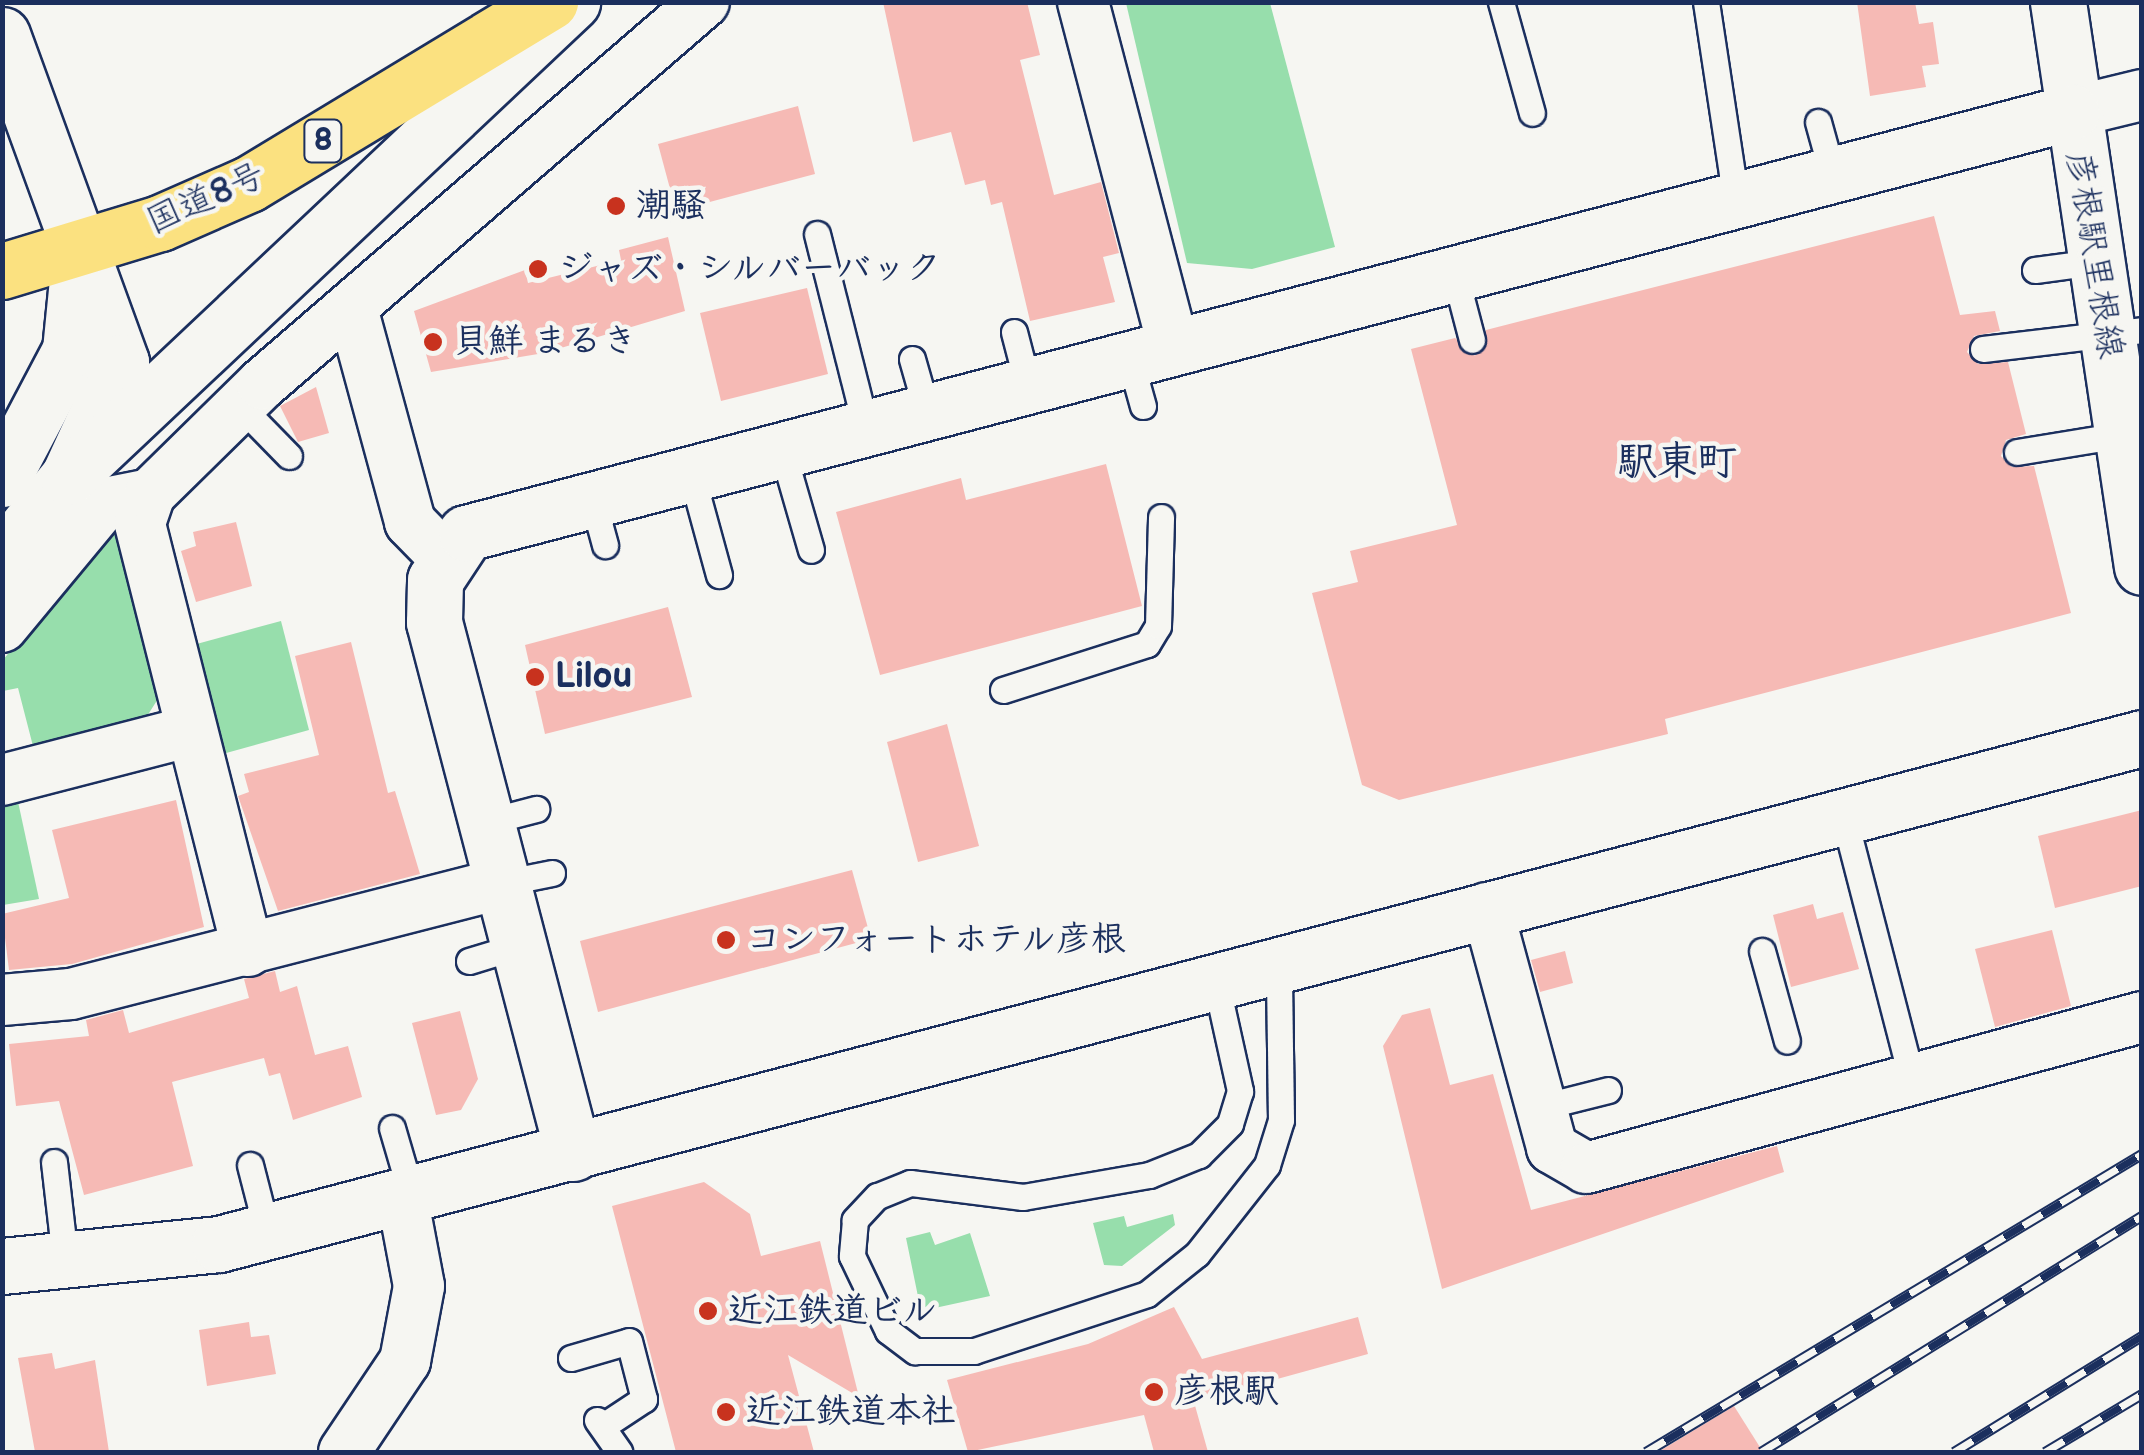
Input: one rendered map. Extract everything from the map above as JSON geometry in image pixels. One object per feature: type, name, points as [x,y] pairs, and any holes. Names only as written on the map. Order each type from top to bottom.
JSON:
[{"type":"highway","name":"国道8号","points":[[2,271],[80,250],[249,184],[550,2]]},
{"type":"street","points":[[2,558],[68,478],[572,2]]},
{"type":"street","points":[[1082,2],[1149,368]]},
{"type":"street","name":"彦根駅里根線","points":[[2058,2],[2095,262],[2124,331],[2128,438],[2142,567]]},
{"type":"street","points":[[248,951],[188,732],[140,523],[150,494],[240,406],[352,308],[720,7]]},
{"type":"street","points":[[2,35],[121,362],[68,478]]},
{"type":"street","points":[[573,1153],[494,953],[527,878],[511,815],[434,622],[444,557],[480,527],[598,520],[690,469],[865,424],[919,383],[1020,357],[1149,368],[1455,275],[2142,95]]},
{"type":"street","points":[[2,479],[70,350],[80,250]]},
{"type":"street","points":[[352,308],[402,442],[410,522],[444,557]]},
{"type":"street","points":[[2,627],[106,503],[150,494]]},
{"type":"street","points":[[2,780],[188,732]]},
{"type":"street","points":[[2,1266],[267,1231],[1217,988],[1487,908],[2142,738]]},
{"type":"street","points":[[2,1000],[71,994],[527,878]]},
{"type":"street","points":[[1487,908],[1506,1017],[1552,1148],[1586,1168],[1862,1084],[1912,1079],[2142,1017]]},
{"type":"street","points":[[344,1452],[396,1358],[419,1286],[406,1194]]},
{"type":"lane","points":[[1501,2],[1532,114]]},
{"type":"lane","points":[[1706,2],[1736,201]]},
{"type":"lane","points":[[1818,122],[1833,176]]},
{"type":"lane","points":[[817,234],[865,424]]},
{"type":"lane","points":[[2034,270],[2095,262]]},
{"type":"lane","points":[[1455,275],[1472,340]]},
{"type":"lane","points":[[1983,349],[2124,331]]},
{"type":"lane","points":[[240,406],[288,456]]},
{"type":"lane","points":[[2017,452],[2128,438]]},
{"type":"lane","points":[[781,446],[811,550]]},
{"type":"lane","points":[[690,469],[719,575]]},
{"type":"lane","points":[[1002,690],[1146,644],[1158,626],[1161,517]]},
{"type":"lane","points":[[1844,817],[1880,920],[1904,1013],[1912,1079]]},
{"type":"lane","points":[[1762,951],[1787,1041]]},
{"type":"lane","points":[[1217,988],[1240,1090],[1230,1124],[1199,1155],[1148,1175],[1023,1197],[910,1184],[877,1196],[855,1220],[852,1256],[888,1331],[915,1351],[974,1351],[1146,1294],[1197,1254],[1258,1178],[1281,1120],[1279,970]]},
{"type":"lane","points":[[1540,1107],[1608,1090]]},
{"type":"lane","points":[[392,1128],[406,1194]]},
{"type":"lane","points":[[54,1162],[64,1259]]},
{"type":"lane","points":[[250,1165],[267,1231]]},
{"type":"lane","points":[[571,1358],[628,1342],[644,1399],[600,1423],[618,1452]]},
{"type":"green space","points":[[1126,3],[1270,3],[1335,247],[1252,269],[1187,263]]},
{"type":"green space","points":[[116,520],[163,691],[142,724],[34,750],[18,688],[3,691],[3,660]]},
{"type":"green space","points":[[281,621],[309,730],[219,755],[193,645]]},
{"type":"green space","points":[[17,797],[39,899],[3,905],[3,801]]},
{"type":"green space","points":[[1173,1214],[1175,1225],[1122,1266],[1104,1265],[1093,1223],[1124,1216],[1127,1227]]},
{"type":"green space","points":[[930,1232],[935,1245],[970,1233],[990,1296],[921,1311],[906,1238]]},
{"type":"building","points":[[883,2],[1027,2],[1040,55],[1020,60],[1054,195],[1101,182],[1119,253],[1103,257],[1115,302],[1030,321],[1002,202],[991,205],[985,180],[965,185],[951,132],[913,142]]},
{"type":"building","points":[[1857,2],[1915,2],[1919,24],[1933,22],[1939,64],[1922,66],[1926,87],[1870,96]]},
{"type":"building","points":[[798,106],[815,174],[676,211],[658,144]]},
{"type":"building","points":[[1934,216],[1960,315],[1995,311],[2000,331],[1974,336],[1967,352],[1978,364],[2008,362],[2026,434],[2006,440],[2001,456],[2012,467],[2034,466],[2071,613],[1665,719],[1668,734],[1399,800],[1362,785],[1312,593],[1358,582],[1350,551],[1457,525],[1411,349],[1455,338],[1475,356],[1486,330]]},
{"type":"building","points":[[668,237],[685,311],[544,353],[431,372],[414,311],[525,270],[528,283],[621,260],[619,250]]},
{"type":"building","points":[[807,288],[828,374],[721,401],[700,313]]},
{"type":"building","points":[[316,387],[329,433],[298,442],[280,406]]},
{"type":"building","points":[[1106,464],[1142,606],[880,675],[836,512],[961,478],[966,500]]},
{"type":"building","points":[[236,522],[252,586],[196,602],[181,551],[196,546],[193,532]]},
{"type":"building","points":[[668,607],[692,697],[545,734],[525,645]]},
{"type":"building","points":[[351,642],[388,793],[395,791],[420,874],[278,911],[238,796],[249,792],[244,774],[319,755],[295,656]]},
{"type":"building","points":[[947,724],[979,846],[918,862],[887,742]]},
{"type":"building","points":[[176,800],[204,927],[72,964],[9,970],[2,914],[69,898],[52,830]]},
{"type":"building","points":[[2142,810],[2142,886],[2055,908],[2038,836]]},
{"type":"building","name":"コンフォートホテル彦根","points":[[852,870],[871,939],[598,1012],[580,941]]},
{"type":"building","points":[[1813,904],[1817,919],[1843,912],[1859,969],[1791,987],[1773,915]]},
{"type":"building","points":[[2052,930],[2071,1006],[1995,1027],[1975,949]]},
{"type":"building","points":[[1565,951],[1573,983],[1540,992],[1531,960]]},
{"type":"building","points":[[275,971],[280,992],[297,986],[315,1055],[348,1046],[362,1097],[293,1120],[280,1073],[269,1076],[264,1058],[172,1082],[193,1166],[84,1195],[59,1101],[16,1106],[9,1044],[89,1036],[86,1020],[123,1010],[129,1033],[249,998],[244,979]]},
{"type":"building","points":[[1430,1008],[1450,1085],[1493,1074],[1531,1210],[1777,1146],[1784,1172],[1442,1289],[1383,1046],[1402,1015]]},
{"type":"building","points":[[460,1011],[478,1079],[461,1110],[436,1115],[412,1023]]},
{"type":"building","name":"近江鉄道ビル","points":[[704,1182],[750,1214],[761,1256],[820,1241],[859,1397],[788,1355],[814,1452],[676,1452],[612,1206]]},
{"type":"building","name":"彦根駅","points":[[1174,1307],[1202,1359],[1358,1317],[1368,1354],[1194,1402],[1208,1452],[1154,1452],[1144,1415],[968,1452],[947,1380],[1088,1344]]},
{"type":"building","points":[[249,1322],[251,1337],[269,1335],[276,1374],[207,1386],[199,1330]]},
{"type":"building","points":[[52,1353],[55,1369],[95,1360],[109,1452],[35,1452],[18,1358]]},
{"type":"building","points":[[1734,1406],[1763,1452],[1658,1452]]},
{"type":"railway","points":[[1646,1452],[2142,1154]]},
{"type":"railway","points":[[1761,1452],[2142,1216]]},
{"type":"railway","points":[[1954,1452],[2142,1336]]},
{"type":"railway","points":[[2045,1452],[2142,1394]]},
{"type":"place","name":"潮騒","points":[[616,206]]},
{"type":"place","name":"ジャズ・シルバーバック","points":[[538,269]]},
{"type":"place","name":"貝鮮 まるき","points":[[433,342]]},
{"type":"place","name":"Lilou","points":[[535,677]]},
{"type":"place","name":"コンフォートホテル彦根","points":[[726,940]]},
{"type":"place","name":"近江鉄道ビル","points":[[708,1311]]},
{"type":"place","name":"彦根駅","points":[[1154,1392]]},
{"type":"place","name":"近江鉄道本社","points":[[726,1412]]},
{"type":"district","name":"駅東町","points":[[1677,462]]}]
